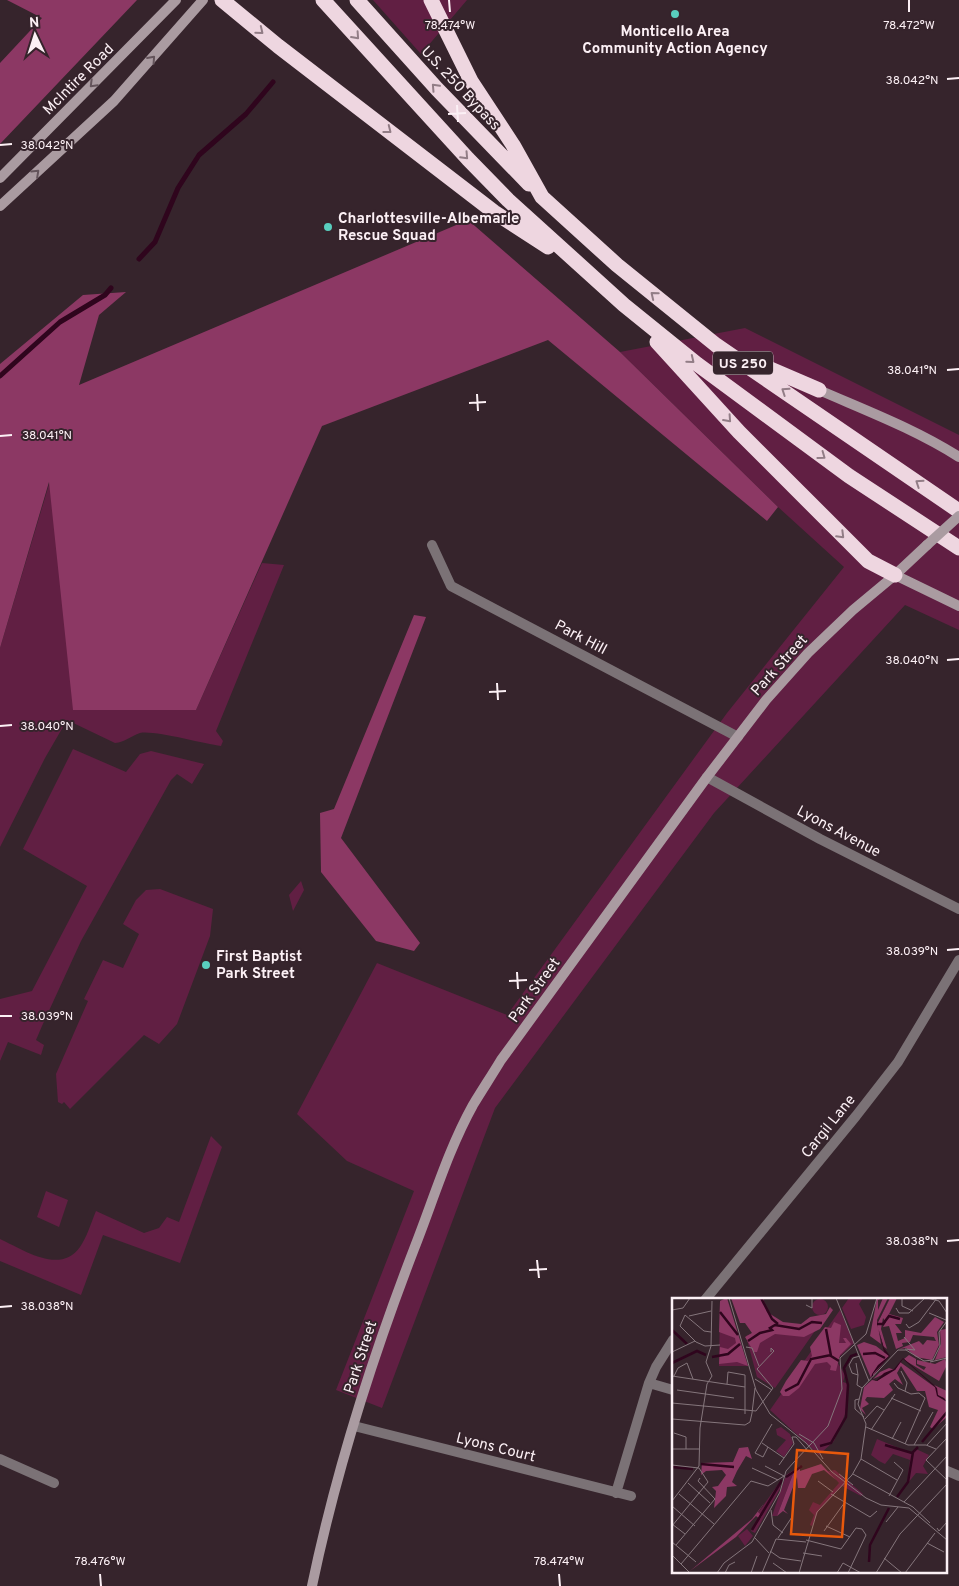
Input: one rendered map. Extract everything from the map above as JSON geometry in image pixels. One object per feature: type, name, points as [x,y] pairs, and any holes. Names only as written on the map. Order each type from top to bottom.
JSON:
[{"type":"highway","points":[[222,0],[278,46],[494,212],[587,272]]},
{"type":"highway","name":"US 250","points":[[323,0],[474,166],[535,226],[624,305],[697,364],[849,476],[959,548]]},
{"type":"highway","name":"U.S. 250 Bypass","points":[[357,0],[437,89],[542,198]]},
{"type":"highway","points":[[431,0],[471,81],[513,145],[542,198]]},
{"type":"highway","name":"US 250","points":[[542,198],[617,265],[716,345],[959,510]]},
{"type":"highway","points":[[624,305],[739,432],[868,562],[895,575]]},
{"type":"highway","points":[[716,345],[819,390]]},
{"type":"street","name":"McIntire Road","points":[[0,178],[176,0]]},
{"type":"street","points":[[0,206],[114,101],[203,0]]},
{"type":"street","points":[[819,390],[901,425],[959,457]]},
{"type":"street","name":"Park Street","points":[[312,1586],[320,1546],[354,1426],[396,1298],[453,1147],[473,1106],[501,1060],[707,777],[766,700],[808,653],[853,610],[895,575],[959,516]]},
{"type":"street","name":"Park Hill","points":[[432,545],[451,586],[738,737]]},
{"type":"street","points":[[895,575],[959,606]]},
{"type":"street","name":"Lyons Avenue","points":[[707,777],[820,839],[959,909]]},
{"type":"street","name":"Cargil Lane","points":[[707,1298],[898,1062],[959,960]]},
{"type":"street","points":[[616,1493],[649,1383],[656,1367],[672,1342]]},
{"type":"street","points":[[649,1383],[672,1390]]},
{"type":"street","name":"Lyons Court","points":[[354,1426],[631,1496]]},
{"type":"street","points":[[0,1459],[54,1483]]},
{"type":"street","points":[[946,1470],[959,1476]]},
{"type":"shaded area","points":[[7,0],[137,0],[0,144],[0,63],[42,18]]},
{"type":"shaded area","points":[[373,0],[467,0],[421,54]]},
{"type":"shaded area","points":[[468,220],[620,352],[778,507],[767,521],[548,340],[322,426],[196,710],[73,710],[49,482],[0,648],[0,364],[83,295],[126,292],[99,315],[79,385]]},
{"type":"shaded area","points":[[745,328],[959,435],[959,630],[905,605],[714,813],[495,1108],[382,1408],[336,1390],[414,1191],[347,1161],[297,1114],[377,963],[507,1015],[727,713],[844,567],[778,507],[620,352]]},
{"type":"shaded area","points":[[50,481],[196,710],[262,563],[284,565],[216,731],[223,741],[221,746],[147,733],[140,733],[115,743],[67,720],[45,758],[0,847],[0,648]]},
{"type":"shaded area","points":[[414,615],[426,617],[341,838],[420,943],[414,951],[376,941],[321,872],[320,813],[334,809]]},
{"type":"shaded area","points":[[73,749],[126,772],[140,754],[151,751],[204,764],[192,784],[177,774],[171,780],[81,941],[36,1040],[44,1045],[41,1055],[8,1042],[0,1061],[0,999],[32,991],[87,886],[23,849]]},
{"type":"shaded area","points":[[301,881],[304,890],[293,911],[289,895]]},
{"type":"shaded area","points":[[160,889],[213,909],[210,936],[177,1024],[159,1044],[144,1035],[70,1109],[64,1102],[62,1104],[58,1102],[56,1074],[88,1001],[84,999],[103,960],[123,968],[139,934],[123,924],[136,900],[146,890]]},
{"type":"shaded area","points":[[211,1136],[222,1147],[180,1263],[103,1235],[81,1295],[0,1261],[0,1239],[42,1258],[62,1259],[72,1255],[80,1247],[96,1211],[144,1233],[159,1228],[167,1217],[179,1222]]},
{"type":"shaded area","points":[[46,1191],[68,1200],[59,1227],[37,1217]]},
{"type":"waterway","points":[[139,259],[155,242],[178,188],[199,155],[246,114],[273,82]]},
{"type":"waterway","points":[[0,376],[60,322],[105,295],[111,288]]},
{"type":"place","name":"Monticello Area Community Action Agency","points":[[675,14]]},
{"type":"place","name":"Charlottesville-Albemarle Rescue Squad","points":[[328,227]]},
{"type":"place","name":"First Baptist Park Street","points":[[206,965]]}]
